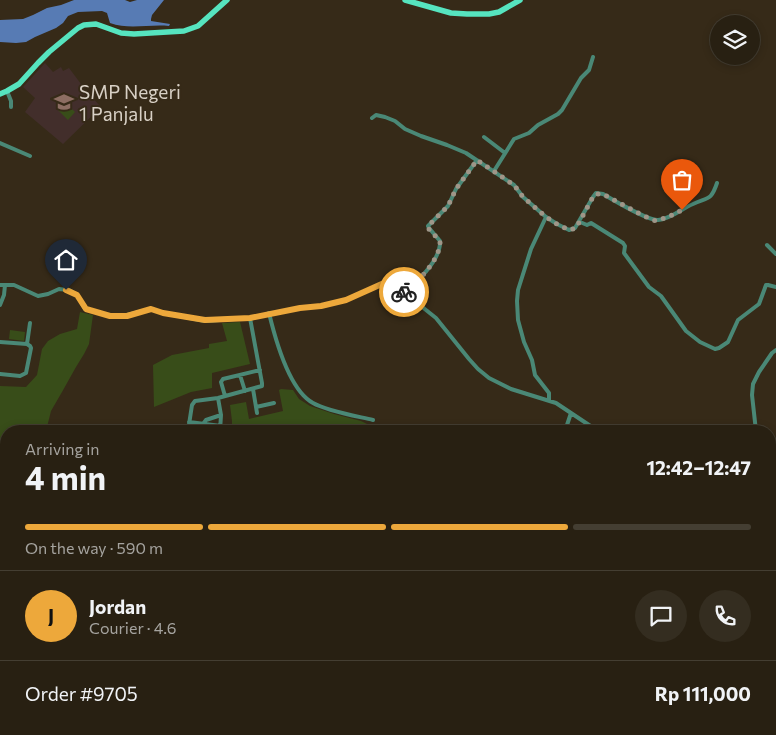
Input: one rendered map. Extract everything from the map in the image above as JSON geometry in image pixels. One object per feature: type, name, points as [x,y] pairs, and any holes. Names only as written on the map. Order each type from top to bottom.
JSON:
[{"type":"main road","points":[[0,94],[19,84],[49,52],[78,28],[96,24],[121,33],[184,31],[198,26],[227,0]]},
{"type":"main road","points":[[405,0],[450,13],[467,14],[499,12],[519,0]]},
{"type":"street","points":[[494,171],[504,152],[514,139],[529,133],[538,125],[560,112],[581,78],[589,70],[593,58]]},
{"type":"street","points":[[7,92],[11,107]]},
{"type":"street","points":[[372,118],[376,115],[395,121],[408,131],[466,153],[514,185],[523,197],[546,217],[569,230],[574,230],[596,194],[603,194],[656,221],[708,198],[714,192],[717,183]]},
{"type":"street","points":[[484,137],[504,152]]},
{"type":"street","points":[[0,143],[30,156]]},
{"type":"street","points":[[406,292],[424,275],[440,247],[440,241],[428,226],[448,206],[456,189],[477,160]]},
{"type":"street","points":[[546,217],[531,249],[518,290],[517,301],[518,320],[522,337],[532,360],[535,375],[549,393],[549,400]]},
{"type":"street","points":[[580,222],[587,226],[591,223],[623,243],[625,246],[624,253],[649,287],[661,296],[684,328],[700,342],[712,348],[719,348],[729,341],[738,320],[760,302],[766,285],[776,287]]},
{"type":"street","points":[[767,245],[776,254]]},
{"type":"street","points":[[0,305],[4,295],[2,285],[14,285],[38,296],[59,290],[69,290],[77,295],[86,309],[110,316],[127,316],[151,309],[163,313],[205,320],[250,318],[346,300],[384,283],[390,283],[406,292],[436,318],[469,359],[489,378],[511,389],[556,403],[589,425]]},
{"type":"street","points":[[269,314],[276,341],[292,379],[302,395],[318,406],[373,420]]},
{"type":"street","points":[[189,425],[194,402],[253,389],[262,384],[250,318]]},
{"type":"street","points":[[27,344],[30,323]]},
{"type":"street","points":[[0,342],[27,344],[31,348],[26,373],[20,376],[0,374]]},
{"type":"street","points":[[755,425],[752,395],[753,384],[759,372],[776,350]]},
{"type":"street","points":[[225,396],[221,380],[260,370]]},
{"type":"street","points":[[240,375],[245,391]]},
{"type":"street","points":[[253,389],[256,414]]},
{"type":"street","points":[[218,398],[221,425]]},
{"type":"street","points":[[256,406],[274,403]]},
{"type":"street","points":[[567,425],[571,413]]},
{"type":"street","points":[[203,424],[206,420],[221,415]]},
{"type":"street","points":[[189,422],[212,425]]},
{"type":"shaded area","name":"SMP Negeri 1 Panjalu","points":[[45,63],[53,72],[61,67],[63,71],[69,68],[101,107],[63,144],[25,112],[35,98],[23,87]]},
{"type":"green space","points":[[63,100],[75,112],[68,120],[56,108]]},
{"type":"green space","points":[[80,312],[93,315],[89,344],[51,411],[48,425],[0,425],[0,386],[26,387],[37,375],[42,349],[48,341],[60,334],[77,329]]},
{"type":"green space","points":[[240,322],[250,364],[212,373],[212,388],[191,392],[154,407],[153,365],[172,355],[209,348],[209,344],[227,341],[222,323]]},
{"type":"green space","points":[[10,330],[25,332],[24,341],[9,339]]},
{"type":"green space","points":[[279,390],[293,390],[299,399],[310,406],[369,425],[232,425],[230,405],[246,402],[249,419],[283,411]]},
{"type":"water","points":[[74,0],[125,0],[130,2],[137,0],[164,0],[152,15],[151,21],[170,24],[169,26],[124,26],[110,23],[107,13],[102,11],[78,12],[68,16],[56,28],[26,42],[0,42],[0,20],[23,19],[47,8]]},
{"type":"way so far","points":[[404,292],[424,275],[440,247],[440,241],[428,226],[448,206],[456,189],[477,160],[514,185],[523,197],[546,217],[569,230],[576,228],[593,197],[598,193],[656,221],[682,210]]},
{"type":"place","name":"SMP Negeri 1 Panjalu","points":[[64,102]]},
{"type":"route","points":[[66,290],[77,295],[86,309],[110,316],[127,316],[151,309],[163,313],[205,320],[250,318],[300,308],[321,306],[346,300],[384,283],[390,283],[404,292]]}]
